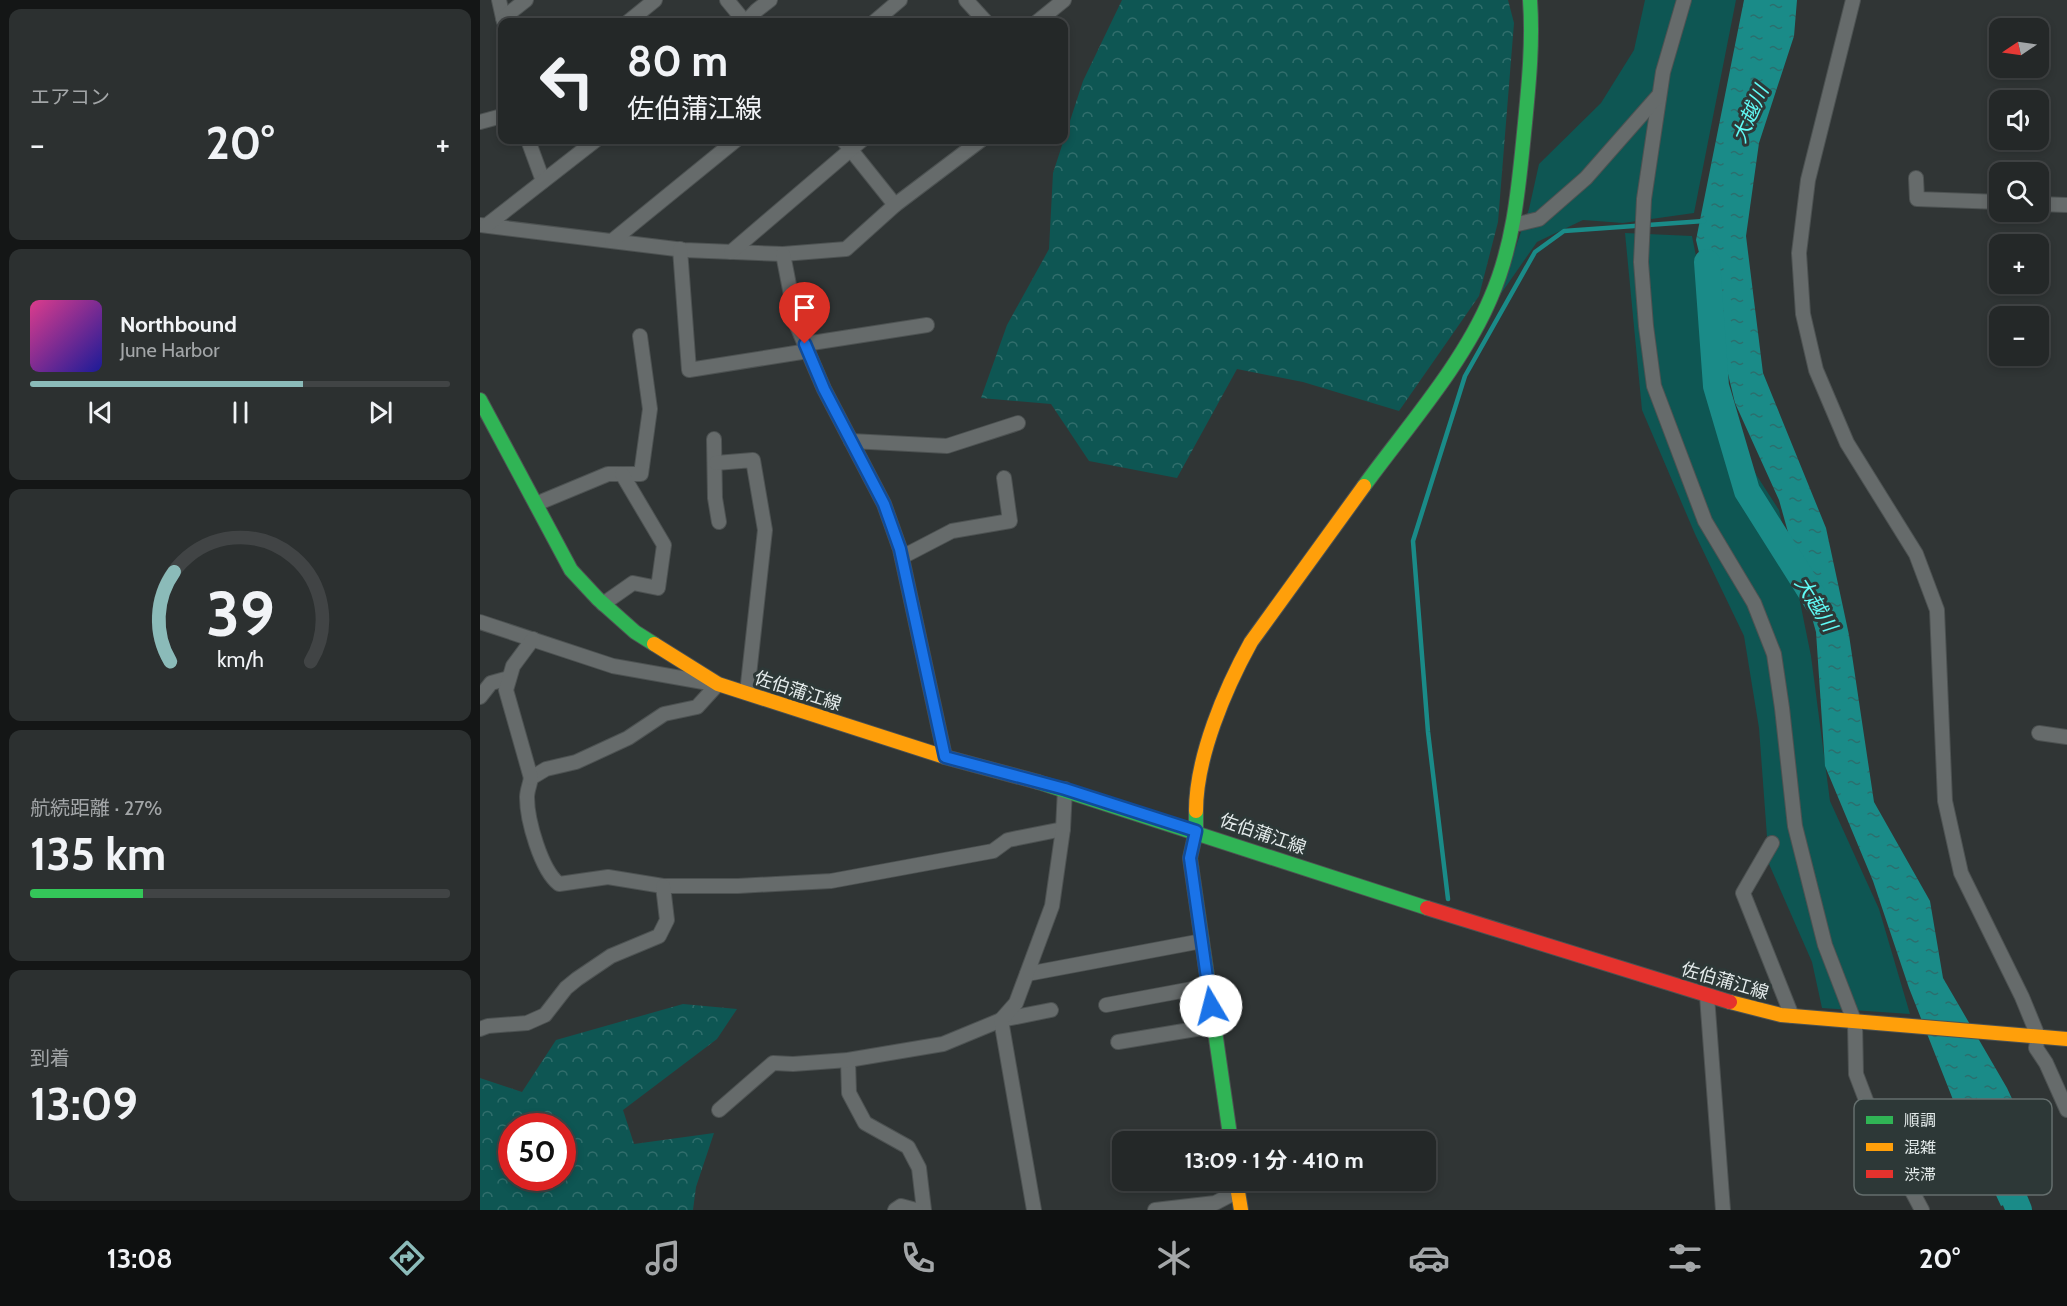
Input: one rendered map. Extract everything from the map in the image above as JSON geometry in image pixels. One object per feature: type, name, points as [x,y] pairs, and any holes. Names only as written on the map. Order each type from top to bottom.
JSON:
[{"type":"main road","points":[[1229,1131],[1190,858],[1196,831],[1196,795],[1205,756],[1222,699],[1251,642],[1458,358],[1491,298],[1514,225],[1528,88],[1532,29],[1530,0]]},
{"type":"main road","name":"佐伯蒲江線","points":[[480,400],[571,570],[634,632],[718,684],[945,757],[1065,789],[1442,913],[1707,996],[1781,1015],[2067,1039]]},
{"type":"main road","points":[[1238,1191],[1241,1210]]},
{"type":"street","points":[[498,0],[502,18]]},
{"type":"street","points":[[505,18],[526,0]]},
{"type":"street","points":[[633,18],[655,0]]},
{"type":"street","points":[[727,0],[743,18]]},
{"type":"street","points":[[750,18],[770,0]]},
{"type":"street","points":[[879,18],[900,0]]},
{"type":"street","points":[[966,0],[982,18]]},
{"type":"street","points":[[1042,18],[1064,0]]},
{"type":"street","points":[[1684,0],[1663,72],[1644,199],[1641,262],[1654,386],[1704,521],[1754,603],[1774,654],[1795,826],[1826,945],[1855,1023],[1856,1074],[1866,1099]]},
{"type":"street","points":[[1853,0],[1808,180],[1799,253],[1803,315],[1816,370],[1847,443],[1916,554],[1937,610],[1945,801],[1960,873],[2022,997],[2038,1036],[2036,1048],[2046,1063],[2067,1110]]},
{"type":"street","points":[[1514,225],[1539,219],[1586,178],[1659,95]]},
{"type":"street","points":[[480,122],[498,117]]},
{"type":"street","points":[[530,144],[543,180]]},
{"type":"street","points":[[484,225],[591,144]]},
{"type":"street","points":[[612,241],[731,144]]},
{"type":"street","points":[[731,252],[847,144],[896,205]]},
{"type":"street","points":[[484,225],[680,249],[783,254],[846,249],[896,205],[976,144]]},
{"type":"street","points":[[1916,178],[1917,199],[1989,202]]},
{"type":"street","points":[[2049,204],[2067,205]]},
{"type":"street","points":[[680,249],[689,370],[927,325]]},
{"type":"street","points":[[783,254],[797,326],[824,389],[884,504],[902,557],[945,757]]},
{"type":"street","points":[[536,504],[608,474],[641,474],[650,409],[640,336]]},
{"type":"street","points":[[851,441],[947,446],[1018,423]]},
{"type":"street","points":[[714,439],[715,498],[719,522]]},
{"type":"street","points":[[716,463],[753,460],[765,530],[747,693]]},
{"type":"street","points":[[603,604],[633,583],[658,588],[664,545],[622,474]]},
{"type":"street","points":[[902,557],[952,531],[1010,521],[1004,478]]},
{"type":"street","points":[[480,622],[614,666],[718,684]]},
{"type":"street","points":[[533,639],[513,666],[506,690],[531,778],[527,797],[536,843],[550,877],[560,884],[608,877],[663,885],[738,886],[831,881],[993,851],[1008,840],[1063,829]]},
{"type":"street","points":[[480,697],[490,683],[509,678]]},
{"type":"street","points":[[531,778],[546,770],[576,762],[628,738],[664,714],[698,707],[718,684]]},
{"type":"street","points":[[2039,733],[2067,737]]},
{"type":"street","points":[[1034,1210],[1002,1020],[1016,1003],[1052,906],[1063,829],[1065,789]]},
{"type":"street","points":[[1772,843],[1743,893],[1792,1016]]},
{"type":"street","points":[[480,1029],[488,1026],[526,1023],[545,1015],[566,988],[610,956],[659,936],[667,921],[663,885]]},
{"type":"street","points":[[1027,974],[1202,941]]},
{"type":"street","points":[[1106,1005],[1209,986]]},
{"type":"street","points":[[1707,996],[1723,1210]]},
{"type":"street","points":[[719,1110],[773,1063],[848,1060],[943,1044],[1002,1020],[1051,1010]]},
{"type":"street","points":[[1118,1042],[1214,1026]]},
{"type":"street","points":[[848,1060],[849,1093],[865,1123],[908,1147],[920,1168],[924,1210]]},
{"type":"street","points":[[1155,1210],[1215,1203],[1231,1191]]},
{"type":"street","points":[[1914,1195],[1922,1210]]},
{"type":"street","points":[[895,1210],[901,1206],[916,1210]]},
{"type":"green space","points":[[1122,0],[1508,0],[1514,23],[1498,222],[1479,296],[1399,411],[1303,382],[1237,369],[1177,478],[1089,461],[1051,404],[981,398],[1007,325],[1049,249],[1053,173],[1062,144],[1068,144],[1068,127],[1083,81]]},
{"type":"green space","points":[[1645,0],[1736,0],[1694,213],[1623,223],[1583,220],[1537,242],[1498,298],[1529,209],[1539,164],[1601,103],[1634,50]]},
{"type":"green space","points":[[1625,233],[1692,236],[1698,266],[1711,387],[1757,476],[1779,510],[1811,656],[1830,801],[1879,909],[1910,1014],[1822,1008],[1812,962],[1769,864],[1759,728],[1744,636],[1695,534],[1642,410]]},
{"type":"green space","points":[[683,1004],[737,1009],[717,1039],[623,1110],[634,1144],[714,1133],[696,1187],[693,1210],[480,1210],[480,1078],[522,1092],[556,1040]]},
{"type":"water","points":[[1744,0],[1797,0],[1794,36],[1759,143],[1746,236],[1763,373],[1826,528],[1849,635],[1874,802],[1930,901],[1943,978],[2012,1099],[1953,1099],[1909,988],[1873,881],[1825,766],[1816,632],[1779,500],[1735,403],[1696,240]]},
{"type":"water","points":[[1996,1195],[2028,1195],[2001,1206]]},
{"type":"waterway","points":[[1448,899],[1428,732],[1413,541],[1465,376],[1535,252],[1564,231],[1704,221]]},
{"type":"waterway","name":"大越川","points":[[1707,262],[1716,386],[1747,491],[1817,602]]},
{"type":"waterway","name":"大越川","points":[[2013,1195],[2019,1210]]},
{"type":"traffic: fast","points":[[1364,486],[1450,371],[1479,322],[1499,276],[1511,233],[1521,167],[1530,62],[1530,0]]},
{"type":"traffic: fast","points":[[480,400],[571,570],[598,599],[635,632],[654,644]]},
{"type":"traffic: fast","points":[[1038,782],[1427,908]]},
{"type":"traffic: fast","points":[[1196,811],[1196,831],[1190,858],[1229,1131]]},
{"type":"traffic: slow","points":[[1196,811],[1197,790],[1207,746],[1222,702],[1241,661],[1251,642],[1364,486]]},
{"type":"traffic: slow","points":[[654,644],[718,684],[945,757],[1038,782]]},
{"type":"traffic: slow","points":[[1730,1002],[1781,1015],[2067,1039]]},
{"type":"traffic: slow","points":[[1238,1191],[1241,1210]]},
{"type":"traffic: jam","points":[[1427,908],[1730,1002]]},
{"type":"route","points":[[805,344],[824,389],[884,504],[900,549],[945,757],[1065,789],[1196,831],[1190,858],[1211,1006]]}]
